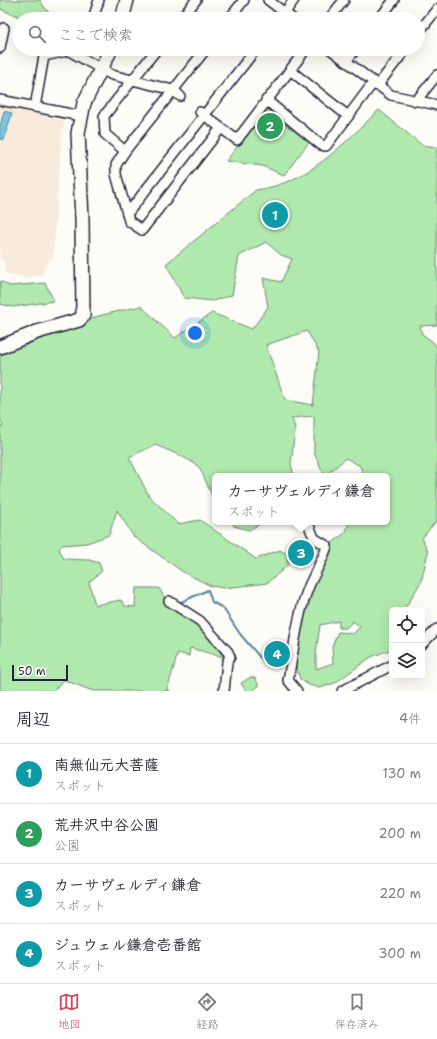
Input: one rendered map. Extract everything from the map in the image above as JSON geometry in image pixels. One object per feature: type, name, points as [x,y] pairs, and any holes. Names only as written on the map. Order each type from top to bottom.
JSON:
[{"type":"street","points":[[95,12],[99,0]]},
{"type":"street","points":[[124,12],[127,0]]},
{"type":"street","points":[[187,12],[196,0]]},
{"type":"street","points":[[235,12],[244,0]]},
{"type":"street","points":[[268,0],[278,12]]},
{"type":"street","points":[[285,12],[294,0]]},
{"type":"street","points":[[335,12],[344,0]]},
{"type":"street","points":[[385,12],[394,0]]},
{"type":"street","points":[[425,24],[437,9]]},
{"type":"street","points":[[0,48],[4,28]]},
{"type":"street","points":[[35,107],[44,56]]},
{"type":"street","points":[[78,56],[112,75],[177,93]]},
{"type":"street","points":[[0,348],[38,332],[79,320],[83,316],[82,219],[77,151],[80,116],[84,103],[108,56]]},
{"type":"street","points":[[125,151],[105,134],[104,116],[151,56]]},
{"type":"street","points":[[201,56],[177,93],[125,151],[116,165],[116,174],[129,222],[142,230],[221,128]]},
{"type":"street","points":[[127,214],[202,113],[250,56]]},
{"type":"street","points":[[202,113],[237,140],[301,56]]},
{"type":"street","points":[[339,56],[391,95],[437,105]]},
{"type":"street","points":[[346,61],[350,56]]},
{"type":"street","points":[[266,100],[321,145],[326,146],[348,116],[400,56]]},
{"type":"street","points":[[290,70],[348,116]]},
{"type":"street","points":[[416,101],[437,75]]},
{"type":"street","points":[[0,100],[80,116]]},
{"type":"street","points":[[297,691],[288,680],[297,629],[309,585],[324,558],[327,546],[314,538],[309,525]]},
{"type":"street","points":[[169,601],[200,622],[228,652],[230,657],[227,662],[224,691]]},
{"type":"street","points":[[423,643],[437,629]]},
{"type":"street","points":[[342,691],[389,667]]},
{"type":"shaded area","points":[[0,103],[65,121],[62,131],[53,257],[47,262],[42,274],[27,278],[5,273],[4,262],[0,258]]},
{"type":"green space","points":[[0,0],[40,0],[49,12],[12,12],[12,14],[0,9]]},
{"type":"green space","points":[[266,110],[309,142],[284,175],[262,166],[226,161]]},
{"type":"green space","points":[[379,110],[422,145],[437,147],[437,325],[420,326],[422,334],[433,342],[437,348],[437,520],[422,538],[428,552],[421,582],[406,607],[389,607],[389,650],[371,657],[335,683],[320,688],[309,685],[300,679],[295,663],[306,604],[331,544],[346,532],[348,525],[390,525],[390,473],[363,473],[360,466],[346,458],[328,473],[324,473],[314,453],[314,416],[292,418],[295,428],[291,464],[293,473],[212,473],[212,494],[198,466],[171,451],[155,445],[129,457],[149,496],[178,524],[200,520],[256,559],[280,550],[288,555],[288,565],[267,583],[224,588],[211,586],[183,572],[134,537],[117,510],[109,535],[87,543],[62,545],[59,549],[64,559],[89,560],[99,563],[102,571],[89,582],[95,605],[121,600],[125,606],[135,607],[136,588],[159,588],[168,604],[199,625],[218,647],[223,657],[190,648],[189,656],[178,653],[167,690],[170,691],[93,691],[64,680],[53,691],[0,691],[0,427],[3,426],[0,420],[0,355],[98,316],[141,306],[175,338],[212,313],[252,329],[268,307],[263,278],[281,282],[292,259],[281,255],[266,242],[239,256],[232,295],[213,301],[184,298],[166,264],[256,190],[275,186],[292,179],[308,171],[338,149]],"holes":[[[307,331],[319,352],[313,405],[285,400],[266,345]],[[339,621],[339,628],[346,628],[353,621],[360,627],[352,635],[350,633],[338,632],[332,647],[333,663],[316,669],[316,653],[320,625]]]},
{"type":"green space","points":[[0,281],[10,286],[45,283],[54,301],[13,307],[0,304]]},
{"type":"green space","points":[[233,525],[258,525],[249,530]]},
{"type":"green space","points":[[251,677],[255,678],[259,686],[251,691],[246,691],[241,683]]},
{"type":"water","points":[[4,111],[12,113],[4,140],[0,139],[0,126]]},
{"type":"waterway","points":[[179,603],[208,590],[212,602],[223,608],[240,634],[264,662],[278,667]]},
{"type":"place","name":"荒井沢中谷公園","points":[[270,126]]},
{"type":"place","name":"南無仙元大菩薩","points":[[275,215]]},
{"type":"place","name":"カーサヴェルディ鎌倉","points":[[301,553]]},
{"type":"place","name":"ジュウェル鎌倉壱番館","points":[[277,654]]}]
